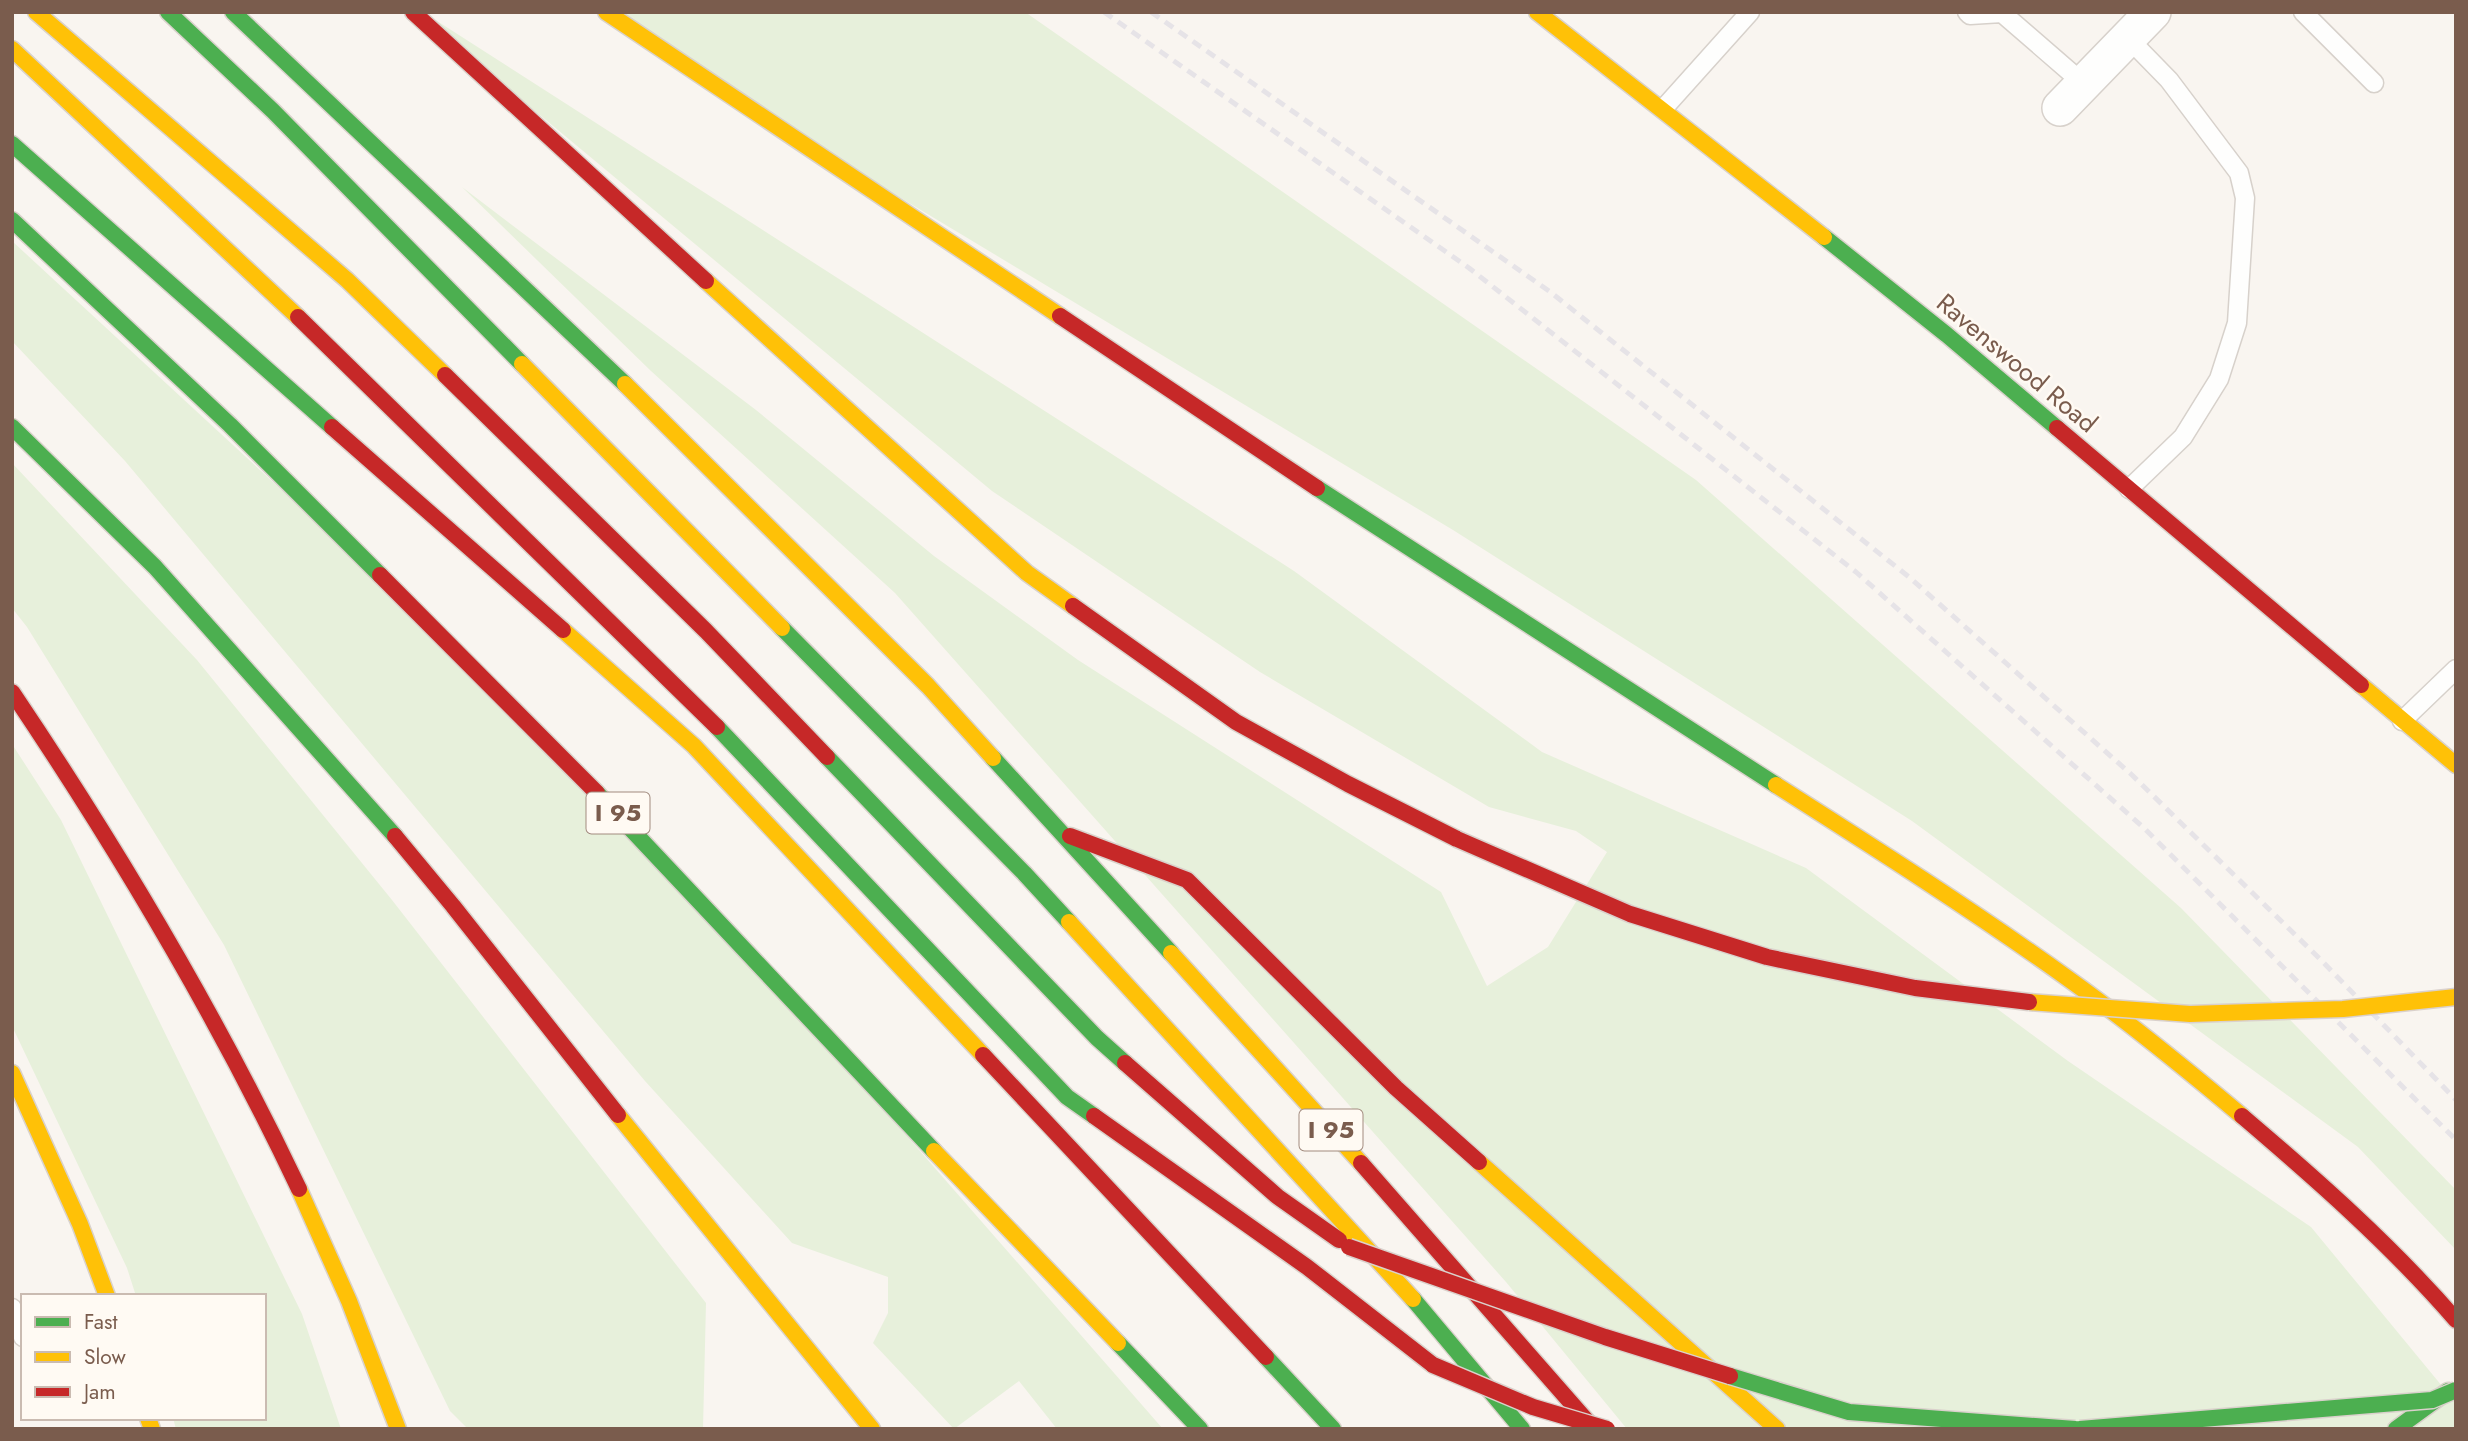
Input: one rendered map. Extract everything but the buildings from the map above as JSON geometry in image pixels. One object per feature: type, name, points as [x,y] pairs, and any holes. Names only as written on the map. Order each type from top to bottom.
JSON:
[{"type":"main road","points":[[36,12],[347,280],[706,631],[1097,1038],[1279,1197],[1349,1247],[1605,1337],[1849,1412],[2077,1429],[2432,1400],[2456,1391]]},
{"type":"main road","points":[[168,12],[283,121],[1024,873],[1402,1285],[1522,1429]]},
{"type":"main road","name":"I 95","points":[[233,12],[409,177],[775,533],[928,686],[1348,1149],[1594,1429]]},
{"type":"main road","points":[[413,12],[1027,573],[1236,722],[1457,839],[1630,914],[1767,957],[1915,988],[2054,1005],[2190,1014],[2343,1009],[2456,998]]},
{"type":"main road","points":[[606,12],[1401,544],[1931,884],[2072,981],[2196,1077],[2324,1185],[2424,1283],[2456,1320]]},
{"type":"main road","name":"Ravenswood Road","points":[[1537,12],[1947,335],[2456,765]]},
{"type":"main road","points":[[12,49],[357,373],[711,721],[1067,1097],[1307,1267],[1433,1365],[1533,1407],[1607,1429]]},
{"type":"main road","points":[[12,144],[694,746],[1333,1429]]},
{"type":"main road","name":"I 95","points":[[12,220],[230,425],[614,810],[904,1120],[1200,1429]]},
{"type":"main road","points":[[12,426],[155,567],[360,795],[461,916],[690,1206],[872,1429]]},
{"type":"main road","points":[[12,692],[84,802],[148,908],[206,1007],[260,1109],[310,1209],[350,1300],[398,1429]]},
{"type":"main road","points":[[1065,834],[1187,880],[1396,1088],[1777,1429]]},
{"type":"main road","points":[[12,1073],[80,1224],[106,1294]]},
{"type":"main road","points":[[2396,1429],[2456,1385]]},
{"type":"street","points":[[2072,96],[2153,12]]},
{"type":"lane","points":[[1663,109],[1750,12]]},
{"type":"lane","points":[[1967,12],[1970,15],[2002,13],[2072,96]]},
{"type":"lane","points":[[2303,12],[2374,83]]},
{"type":"lane","points":[[2128,38],[2169,80],[2239,173],[2245,198],[2237,323],[2219,379],[2183,437],[2129,489]]},
{"type":"lane","points":[[2402,721],[2456,669]]},
{"type":"lane","points":[[12,1308],[21,1332]]},
{"type":"green space","points":[[416,12],[423,12],[1294,571],[1542,752],[1806,868],[2068,1061],[2311,1227],[2456,1403],[2456,1429],[1627,1429],[1506,1282],[895,593],[651,371],[462,187],[756,410],[934,556],[1078,660],[1441,892],[1487,986],[1548,947],[1607,852],[1576,831],[1489,807],[1260,672],[992,491]]},
{"type":"green space","points":[[613,12],[1025,12],[1696,480],[2181,908],[2456,1190],[2456,1250],[2358,1147],[1912,821],[1453,530],[836,159]]},
{"type":"green space","points":[[12,241],[443,639],[899,1127],[1163,1429],[1057,1429],[1019,1381],[954,1429],[873,1343],[888,1313],[888,1277],[792,1243],[645,1081],[125,461],[12,341]]},
{"type":"green space","points":[[12,463],[197,660],[392,900],[706,1303],[703,1429],[468,1429],[450,1411],[224,945],[27,627],[12,608]]},
{"type":"green space","points":[[12,744],[61,820],[302,1314],[341,1429],[176,1429],[174,1420],[266,1420],[266,1294],[135,1294],[127,1268],[12,1026]]},
{"type":"railway","points":[[1104,12],[1469,268],[1856,572],[2144,828],[2456,1140]]},
{"type":"railway","points":[[1151,12],[1549,291],[1909,577],[2132,775],[2323,962],[2456,1100]]},
{"type":"traffic: fast","points":[[168,12],[273,111],[522,364]]},
{"type":"traffic: fast","points":[[233,12],[625,384]]},
{"type":"traffic: fast","points":[[12,144],[332,427]]},
{"type":"traffic: fast","points":[[12,220],[230,425],[380,575]]},
{"type":"traffic: fast","points":[[1824,237],[1947,335],[2057,428]]},
{"type":"traffic: fast","points":[[12,427],[155,567],[395,836]]},
{"type":"traffic: fast","points":[[1317,488],[1776,785]]},
{"type":"traffic: fast","points":[[782,628],[1069,922]]},
{"type":"traffic: fast","points":[[717,727],[1067,1097],[1094,1116]]},
{"type":"traffic: fast","points":[[827,757],[1097,1038],[1125,1063]]},
{"type":"traffic: fast","points":[[993,758],[1171,953]]},
{"type":"traffic: fast","points":[[597,793],[934,1151]]},
{"type":"traffic: fast","points":[[1413,1299],[1522,1429]]},
{"type":"traffic: fast","points":[[1118,1343],[1200,1429]]},
{"type":"traffic: fast","points":[[1266,1357],[1333,1429]]},
{"type":"traffic: fast","points":[[1730,1376],[1849,1412],[2075,1429]]},
{"type":"traffic: fast","points":[[2080,1429],[2432,1400],[2456,1390]]},
{"type":"traffic: fast","points":[[2396,1429],[2448,1391]]},
{"type":"traffic: slow","points":[[36,12],[347,280],[445,375]]},
{"type":"traffic: slow","points":[[606,12],[1060,316]]},
{"type":"traffic: slow","points":[[1537,12],[1824,237]]},
{"type":"traffic: slow","points":[[12,49],[298,317]]},
{"type":"traffic: slow","points":[[706,281],[1027,573],[1073,606]]},
{"type":"traffic: slow","points":[[522,364],[782,628]]},
{"type":"traffic: slow","points":[[625,384],[928,686],[993,758]]},
{"type":"traffic: slow","points":[[563,630],[694,746],[983,1055]]},
{"type":"traffic: slow","points":[[2361,685],[2456,765]]},
{"type":"traffic: slow","points":[[1776,785],[1961,905],[2070,980],[2114,1012],[2242,1116]]},
{"type":"traffic: slow","points":[[1069,922],[1413,1299]]},
{"type":"traffic: slow","points":[[1171,953],[1361,1163]]},
{"type":"traffic: slow","points":[[2029,1002],[2190,1014],[2343,1009],[2456,997]]},
{"type":"traffic: slow","points":[[12,1073],[80,1224],[106,1294]]},
{"type":"traffic: slow","points":[[618,1115],[872,1429]]},
{"type":"traffic: slow","points":[[934,1151],[1118,1343]]},
{"type":"traffic: slow","points":[[1479,1162],[1777,1429]]},
{"type":"traffic: slow","points":[[299,1189],[349,1301],[398,1429]]},
{"type":"traffic: slow","points":[[149,1420],[152,1429]]},
{"type":"traffic: jam","points":[[413,12],[706,281]]},
{"type":"traffic: jam","points":[[1060,316],[1317,488]]},
{"type":"traffic: jam","points":[[298,317],[717,727]]},
{"type":"traffic: jam","points":[[445,375],[706,631],[827,757]]},
{"type":"traffic: jam","points":[[332,427],[563,630]]},
{"type":"traffic: jam","points":[[2057,428],[2361,685]]},
{"type":"traffic: jam","points":[[380,575],[597,793]]},
{"type":"traffic: jam","points":[[1073,606],[1236,722],[1348,784],[1457,839]]},
{"type":"traffic: jam","points":[[12,692],[165,935],[235,1061],[299,1189]]},
{"type":"traffic: jam","points":[[395,836],[618,1115]]},
{"type":"traffic: jam","points":[[1070,836],[1187,880],[1396,1088],[1479,1162]]},
{"type":"traffic: jam","points":[[1457,839],[1630,914],[1767,957],[1915,988],[2029,1002]]},
{"type":"traffic: jam","points":[[983,1055],[1266,1357]]},
{"type":"traffic: jam","points":[[1125,1063],[1278,1197],[1339,1240]]},
{"type":"traffic: jam","points":[[1094,1116],[1307,1267],[1433,1365]]},
{"type":"traffic: jam","points":[[2242,1116],[2380,1239],[2456,1320]]},
{"type":"traffic: jam","points":[[1361,1163],[1594,1429]]},
{"type":"traffic: jam","points":[[1349,1247],[1605,1337],[1730,1376]]},
{"type":"traffic: jam","points":[[1433,1365],[1533,1407],[1607,1429]]}]
